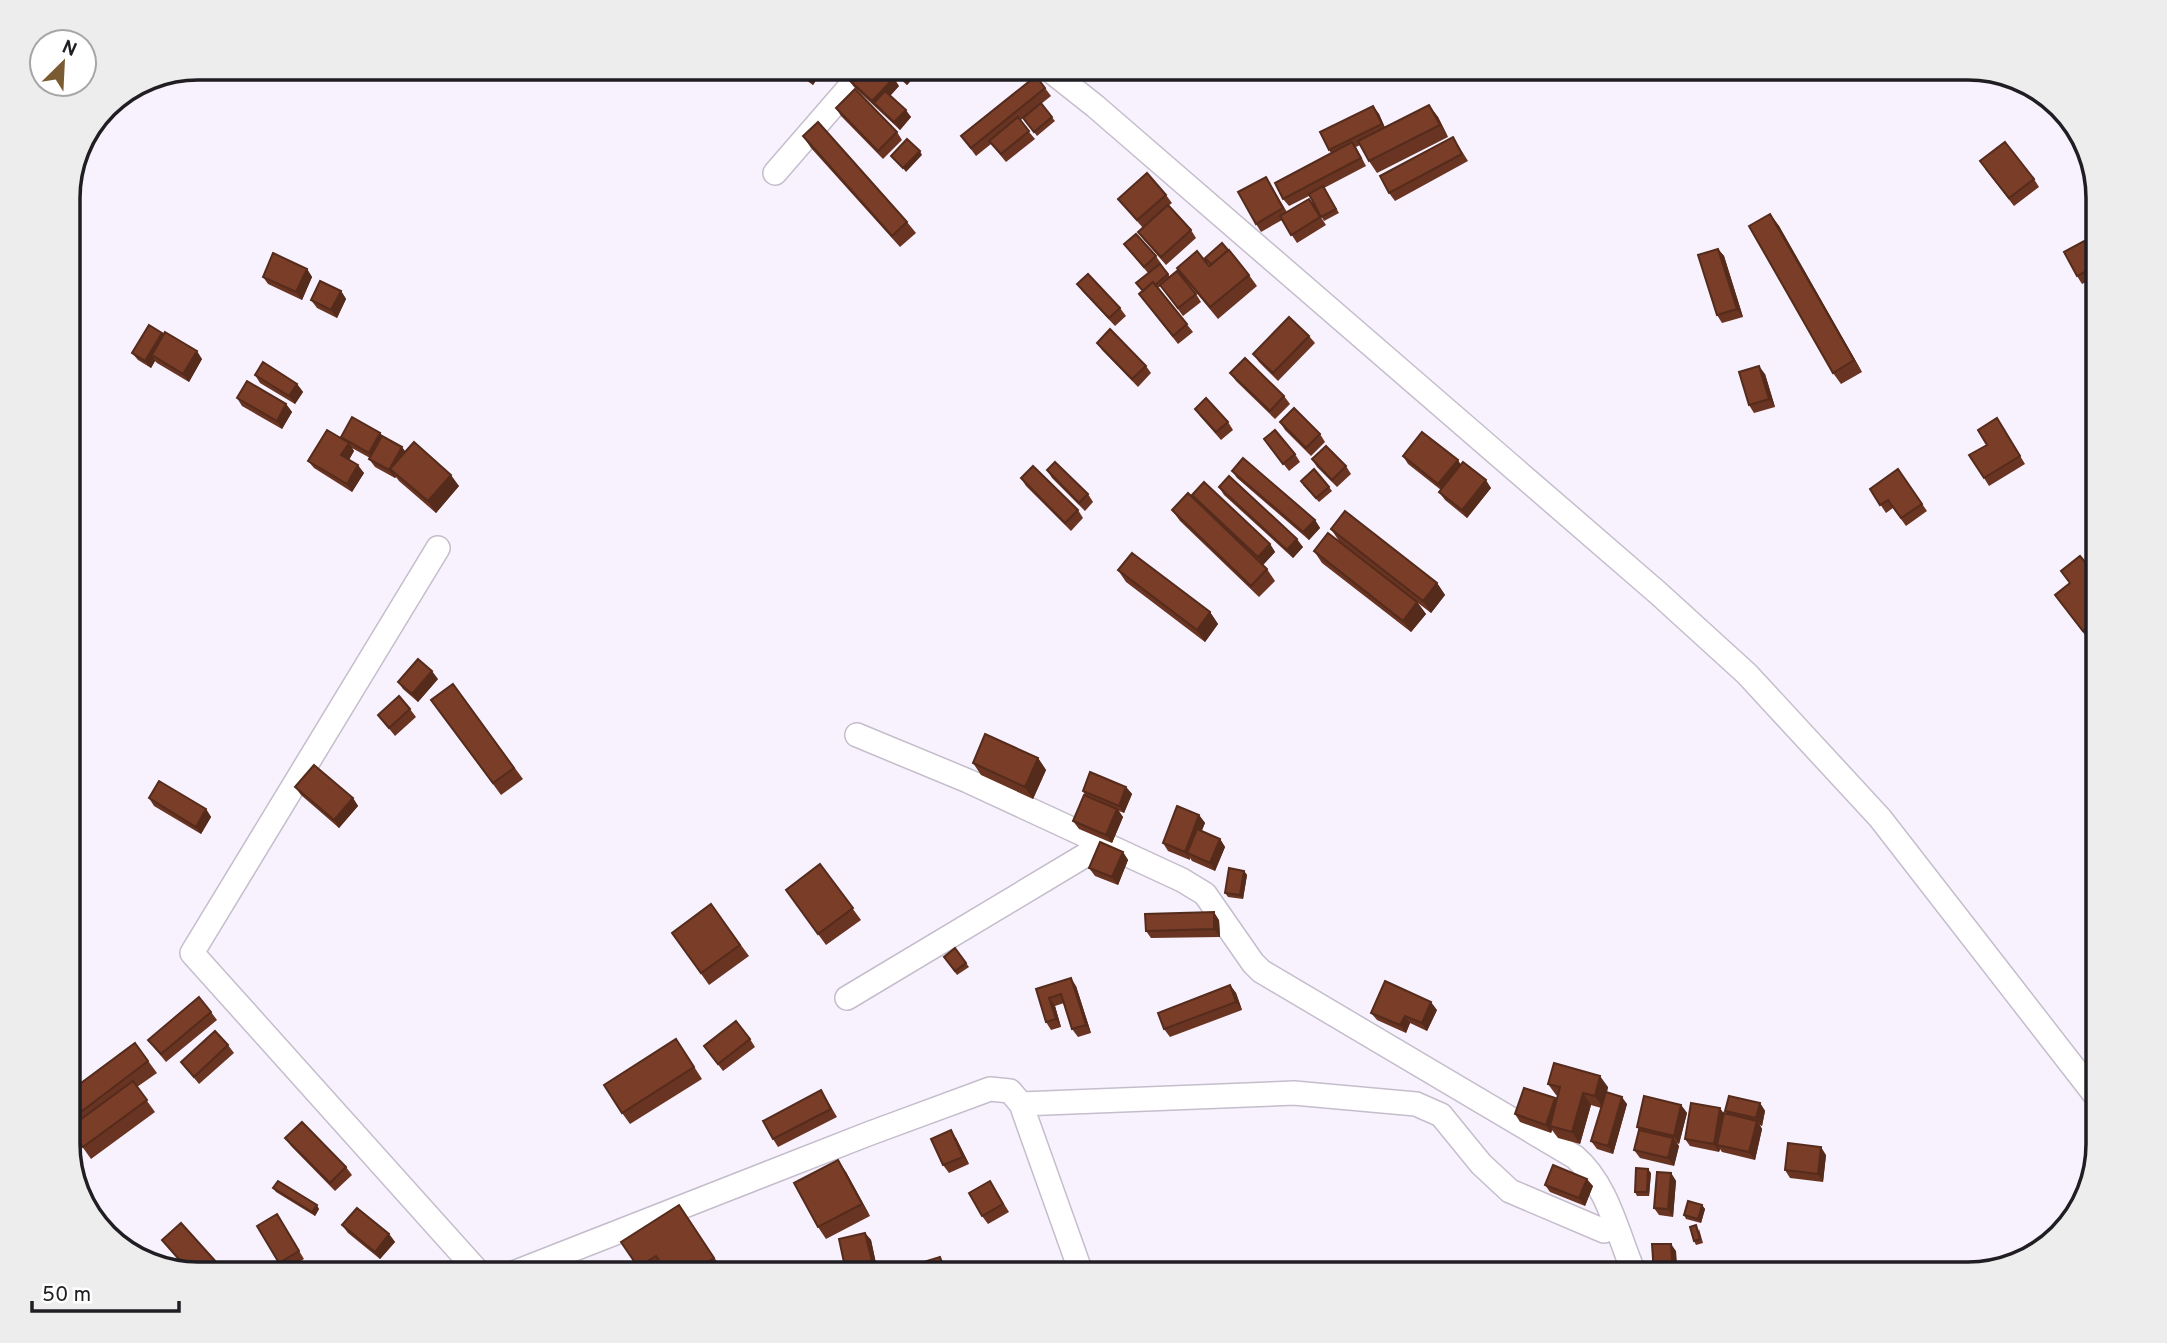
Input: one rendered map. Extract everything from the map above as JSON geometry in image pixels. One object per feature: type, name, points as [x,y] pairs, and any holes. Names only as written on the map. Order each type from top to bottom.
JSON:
[{"type":"street","points":[[775,173],[856,80]]},
{"type":"street","points":[[1062,80],[1537,488],[1747,674],[1880,818],[2086,1083]]},
{"type":"street","points":[[438,548],[192,953],[470,1263]]},
{"type":"street","points":[[857,735],[968,781],[1182,880],[1205,894],[1261,971],[1586,1166],[1615,1223],[1630,1263]]},
{"type":"street","points":[[847,998],[1104,844]]},
{"type":"street","points":[[539,1263],[990,1089],[1010,1091],[1021,1104],[1078,1263]]},
{"type":"street","points":[[1021,1104],[1294,1093],[1416,1104],[1441,1115],[1481,1164],[1510,1192],[1604,1231],[1615,1223]]},
{"type":"building","points":[[849,80],[892,80],[872,101]]},
{"type":"building","points":[[1031,80],[1039,80],[1045,88],[971,148],[961,136]]},
{"type":"building","points":[[855,89],[897,132],[878,151],[836,108]]},
{"type":"building","points":[[885,91],[906,110],[894,122],[874,103]]},
{"type":"building","points":[[1041,103],[1052,117],[1034,132],[1023,118]]},
{"type":"building","points":[[1429,105],[1440,125],[1369,161],[1358,141]]},
{"type":"building","points":[[1373,106],[1382,124],[1329,150],[1320,132]]},
{"type":"building","points":[[1018,117],[1029,131],[1001,154],[989,141]]},
{"type":"building","points":[[818,122],[907,222],[892,236],[803,136]]},
{"type":"building","points":[[1453,137],[1462,154],[1389,193],[1380,176]]},
{"type":"building","points":[[907,139],[920,151],[903,168],[891,156]]},
{"type":"building","points":[[1352,142],[1361,158],[1283,199],[1275,183]]},
{"type":"building","points":[[2005,142],[2034,179],[2009,198],[1980,161]]},
{"type":"building","points":[[1147,173],[1166,195],[1137,220],[1118,199]]},
{"type":"building","points":[[1266,177],[1283,208],[1256,224],[1238,192]]},
{"type":"building","points":[[1323,186],[1336,209],[1321,217],[1309,194]]},
{"type":"building","points":[[1309,199],[1320,217],[1291,235],[1280,216]]},
{"type":"building","points":[[1168,205],[1191,230],[1161,257],[1138,232]]},
{"type":"building","points":[[1770,214],[1854,360],[1833,373],[1749,226]]},
{"type":"building","points":[[1136,234],[1156,256],[1144,267],[1124,244]]},
{"type":"building","points":[[2084,241],[2086,272],[2077,276],[2064,252]]},
{"type":"building","points":[[1222,243],[1228,250],[1211,265],[1205,258]]},
{"type":"building","points":[[1718,249],[1737,309],[1717,315],[1698,255]]},
{"type":"building","points":[[1229,250],[1249,275],[1210,307],[1177,268],[1197,251],[1209,266]]},
{"type":"building","points":[[273,253],[307,269],[296,292],[263,277]]},
{"type":"building","points":[[1160,264],[1168,274],[1143,291],[1136,283]]},
{"type":"building","points":[[1177,271],[1196,294],[1178,308],[1160,285]]},
{"type":"building","points":[[1088,274],[1120,308],[1109,318],[1077,284]]},
{"type":"building","points":[[320,281],[341,291],[331,310],[311,300]]},
{"type":"building","points":[[1153,282],[1187,324],[1173,336],[1139,294]]},
{"type":"building","points":[[1289,317],[1309,336],[1273,373],[1253,354]]},
{"type":"building","points":[[149,325],[162,333],[145,361],[132,353]]},
{"type":"building","points":[[1110,329],[1146,366],[1132,379],[1097,343]]},
{"type":"building","points":[[165,332],[197,351],[183,374],[152,355]]},
{"type":"building","points":[[1245,358],[1284,396],[1270,411],[1230,373]]},
{"type":"building","points":[[263,362],[297,384],[289,396],[255,375]]},
{"type":"building","points":[[1759,366],[1769,399],[1749,405],[1739,372]]},
{"type":"building","points":[[247,381],[286,404],[277,421],[237,398]]},
{"type":"building","points":[[1206,398],[1228,422],[1216,432],[1195,409]]},
{"type":"building","points":[[1294,408],[1320,434],[1306,448],[1280,422]]},
{"type":"building","points":[[352,417],[380,433],[369,453],[341,437]]},
{"type":"building","points":[[1997,418],[2020,456],[1984,478],[1969,455],[1987,445],[1978,430]]},
{"type":"building","points":[[327,430],[349,443],[341,455],[358,465],[347,484],[308,461]]},
{"type":"building","points":[[1275,430],[1295,454],[1283,464],[1264,439]]},
{"type":"building","points":[[1422,432],[1458,460],[1438,484],[1403,456]]},
{"type":"building","points":[[382,436],[402,447],[389,470],[369,459]]},
{"type":"building","points":[[414,442],[451,475],[428,501],[390,469]]},
{"type":"building","points":[[1326,446],[1346,466],[1332,480],[1312,459]]},
{"type":"building","points":[[1243,458],[1315,520],[1303,532],[1232,471]]},
{"type":"building","points":[[1055,462],[1088,494],[1079,503],[1047,470]]},
{"type":"building","points":[[1463,462],[1486,480],[1462,510],[1439,492]]},
{"type":"building","points":[[1033,466],[1078,510],[1065,523],[1021,478]]},
{"type":"building","points":[[1314,469],[1329,487],[1316,498],[1301,481]]},
{"type":"building","points":[[1898,469],[1922,504],[1901,518],[1888,500],[1880,505],[1870,489]]},
{"type":"building","points":[[1229,476],[1297,539],[1287,550],[1219,487]]},
{"type":"building","points":[[1204,482],[1270,544],[1258,557],[1192,495]]},
{"type":"building","points":[[1188,493],[1267,569],[1251,586],[1172,510]]},
{"type":"building","points":[[1345,511],[1437,583],[1423,601],[1331,529]]},
{"type":"building","points":[[1328,533],[1417,602],[1403,621],[1314,551]]},
{"type":"building","points":[[1132,553],[1210,612],[1197,630],[1118,570]]},
{"type":"building","points":[[2080,556],[2086,563],[2086,629],[2083,631],[2055,595],[2070,583],[2061,571]]},
{"type":"building","points":[[418,659],[432,671],[412,694],[398,682]]},
{"type":"building","points":[[453,684],[514,768],[493,783],[431,700]]},
{"type":"building","points":[[399,696],[410,709],[389,728],[378,715]]},
{"type":"building","points":[[985,734],[1038,758],[1025,787],[973,763]]},
{"type":"building","points":[[314,765],[353,798],[334,820],[295,787]]},
{"type":"building","points":[[1090,772],[1126,787],[1119,806],[1083,791]]},
{"type":"building","points":[[159,781],[206,809],[196,827],[149,798]]},
{"type":"building","points":[[1084,795],[1117,809],[1106,835],[1073,821]]},
{"type":"building","points":[[1177,806],[1199,815],[1185,852],[1163,843]]},
{"type":"building","points":[[1197,829],[1220,839],[1210,863],[1187,853]]},
{"type":"building","points":[[1100,842],[1123,852],[1112,877],[1089,868]]},
{"type":"building","points":[[820,864],[853,908],[818,934],[786,890]]},
{"type":"building","points":[[1229,868],[1244,871],[1240,895],[1225,893]]},
{"type":"building","points":[[711,904],[740,945],[701,973],[672,933]]},
{"type":"building","points":[[1214,912],[1214,929],[1146,931],[1145,914]]},
{"type":"building","points":[[955,948],[966,963],[955,971],[944,957]]},
{"type":"building","points":[[1071,978],[1086,1025],[1072,1029],[1061,994],[1049,998],[1056,1019],[1046,1022],[1036,989]]},
{"type":"building","points":[[1385,981],[1431,1002],[1422,1023],[1405,1016],[1400,1025],[1371,1013]]},
{"type":"building","points":[[1230,985],[1236,1002],[1164,1029],[1158,1013]]},
{"type":"building","points":[[199,997],[211,1012],[161,1054],[148,1040]]},
{"type":"building","points":[[736,1021],[750,1039],[718,1064],[704,1046]]},
{"type":"building","points":[[215,1031],[228,1045],[194,1077],[181,1062]]},
{"type":"building","points":[[676,1039],[694,1067],[622,1113],[604,1085]]},
{"type":"building","points":[[135,1043],[148,1061],[81,1112],[81,1083]]},
{"type":"building","points":[[1554,1063],[1600,1076],[1595,1096],[1583,1093],[1572,1132],[1550,1126],[1560,1087],[1548,1084]]},
{"type":"building","points":[[133,1081],[147,1100],[83,1147],[81,1119]]},
{"type":"building","points":[[1524,1088],[1555,1098],[1546,1125],[1515,1114]]},
{"type":"building","points":[[821,1090],[831,1109],[773,1139],[763,1121]]},
{"type":"building","points":[[1606,1092],[1622,1097],[1608,1146],[1591,1141]]},
{"type":"building","points":[[1644,1096],[1681,1105],[1674,1136],[1637,1127]]},
{"type":"building","points":[[1729,1096],[1760,1103],[1756,1118],[1725,1111]]},
{"type":"building","points":[[1691,1103],[1720,1108],[1714,1144],[1685,1139]]},
{"type":"building","points":[[1724,1113],[1757,1121],[1749,1152],[1717,1145]]},
{"type":"building","points":[[302,1122],[346,1167],[330,1183],[285,1138]]},
{"type":"building","points":[[951,1130],[963,1157],[943,1165],[931,1139]]},
{"type":"building","points":[[1639,1130],[1673,1138],[1668,1158],[1634,1150]]},
{"type":"building","points":[[1788,1143],[1821,1147],[1818,1174],[1785,1170]]},
{"type":"building","points":[[838,1160],[862,1204],[818,1227],[794,1183]]},
{"type":"building","points":[[1553,1165],[1587,1179],[1579,1198],[1545,1185]]},
{"type":"building","points":[[1636,1168],[1648,1169],[1647,1192],[1635,1192]]},
{"type":"building","points":[[1657,1172],[1671,1173],[1668,1209],[1654,1208]]},
{"type":"building","points":[[278,1181],[317,1205],[312,1212],[273,1188]]},
{"type":"building","points":[[990,1181],[1003,1204],[982,1216],[969,1193]]},
{"type":"building","points":[[1688,1201],[1702,1205],[1698,1219],[1684,1215]]},
{"type":"building","points":[[679,1205],[714,1258],[706,1263],[661,1263],[656,1256],[645,1263],[635,1263],[621,1242]]},
{"type":"building","points":[[357,1208],[389,1234],[375,1252],[342,1225]]},
{"type":"building","points":[[277,1214],[299,1251],[279,1263],[257,1226]]},
{"type":"building","points":[[181,1223],[217,1263],[180,1260],[162,1240]]},
{"type":"building","points":[[1696,1225],[1700,1239],[1694,1241],[1690,1227]]},
{"type":"building","points":[[865,1233],[872,1261],[844,1263],[839,1239]]},
{"type":"building","points":[[1652,1244],[1671,1244],[1672,1263],[1653,1263]]},
{"type":"building","points":[[940,1257],[942,1263],[920,1263]]}]
